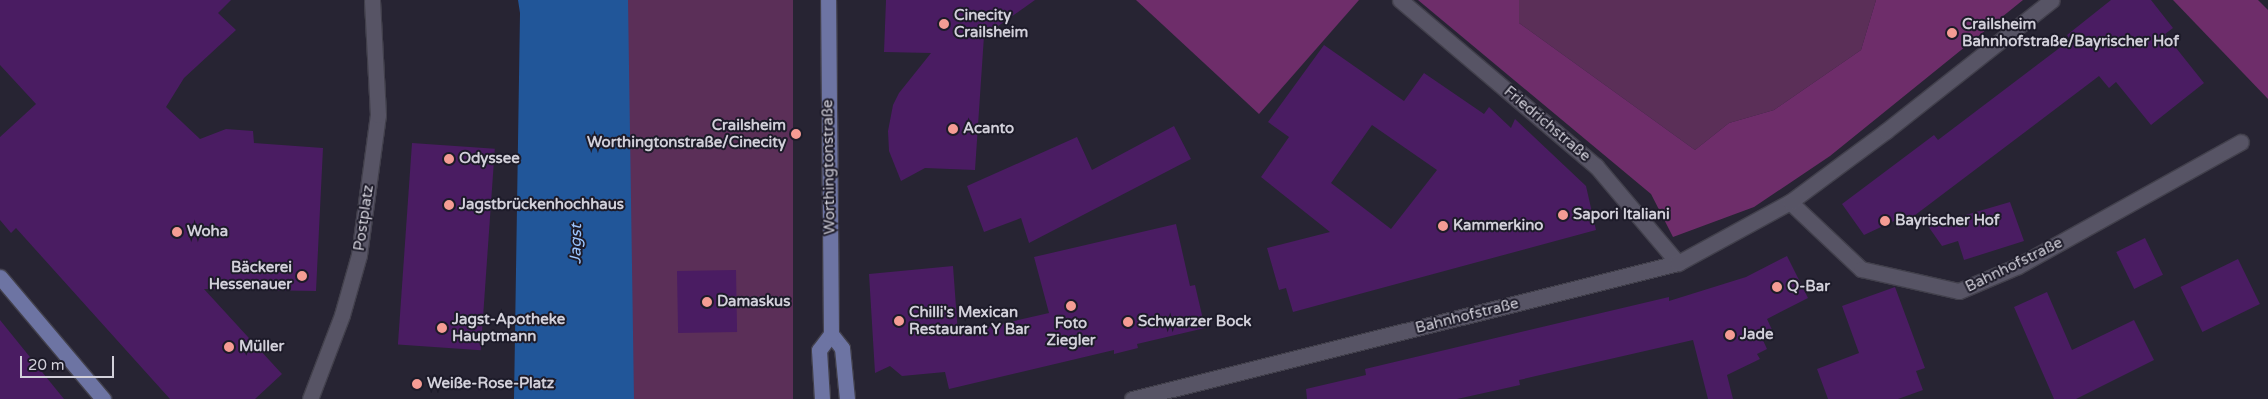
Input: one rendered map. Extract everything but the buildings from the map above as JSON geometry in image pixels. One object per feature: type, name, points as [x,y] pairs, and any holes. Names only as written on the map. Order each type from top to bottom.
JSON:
[{"type":"main road","name":"Worthingtonstraße","points":[[822,399],[819,350],[831,334],[828,0]]},
{"type":"main road","points":[[0,278],[102,399]]},
{"type":"main road","name":"Worthingtonstraße","points":[[831,334],[842,348],[847,399]]},
{"type":"street","name":"Postplatz","points":[[310,399],[342,315],[359,255],[378,115],[375,28],[372,0]]},
{"type":"street","name":"Friedrichstraße","points":[[1400,0],[1596,166],[1678,263]]},
{"type":"street","name":"Bahnhofstraße","points":[[1132,399],[1678,263],[1790,202],[1886,131],[2052,0]]},
{"type":"street","name":"Bahnhofstraße","points":[[1790,202],[1861,269],[1959,291],[2018,266],[2242,142]]},
{"type":"shaded area","points":[[628,0],[793,0],[793,399],[628,399]]},
{"type":"shaded area","points":[[1136,0],[1359,0],[1259,114]]},
{"type":"shaded area","points":[[1418,0],[1519,0],[1519,23],[1695,150],[1729,123],[1774,110],[1861,50],[1876,0],[2023,0],[1830,156],[1754,207],[1673,237],[1651,194]]},
{"type":"shaded area","points":[[1519,0],[1876,0],[1861,50],[1774,110],[1729,123],[1695,150],[1519,23]]},
{"type":"shaded area","points":[[2173,0],[2258,0],[2268,10],[2268,99]]},
{"type":"water","name":"Jagst","points":[[518,0],[628,0],[634,399],[514,399],[520,13]]},
{"type":"place","name":"Cinecity Crailsheim","points":[[944,24]]},
{"type":"place","name":"Crailsheim Bahnhofstraße/Bayrischer Hof","points":[[1952,33]]},
{"type":"place","name":"Acanto","points":[[953,129]]},
{"type":"place","name":"Crailsheim Worthingtonstraße/Cinecity","points":[[796,134]]},
{"type":"place","name":"Odyssee","points":[[449,159]]},
{"type":"place","name":"Jagstbrückenhochhaus","points":[[449,205]]},
{"type":"place","name":"Sapori Italiani","points":[[1563,215]]},
{"type":"place","name":"Bayrischer Hof","points":[[1885,221]]},
{"type":"place","name":"Kammerkino","points":[[1443,226]]},
{"type":"place","name":"Woha","points":[[177,232]]},
{"type":"place","name":"Bäckerei Hessenauer","points":[[302,276]]},
{"type":"place","name":"Q-Bar","points":[[1777,287]]},
{"type":"place","name":"Damaskus","points":[[707,302]]},
{"type":"place","name":"Foto Ziegler","points":[[1071,306]]},
{"type":"place","name":"Chilli's Mexican Restaurant Y Bar","points":[[899,321]]},
{"type":"place","name":"Schwarzer Bock","points":[[1128,322]]},
{"type":"place","name":"Jagst-Apotheke Hauptmann","points":[[442,328]]},
{"type":"place","name":"Jade","points":[[1730,335]]},
{"type":"place","name":"Müller","points":[[229,347]]},
{"type":"place","name":"Weiße-Rose-Platz","points":[[417,384]]}]
